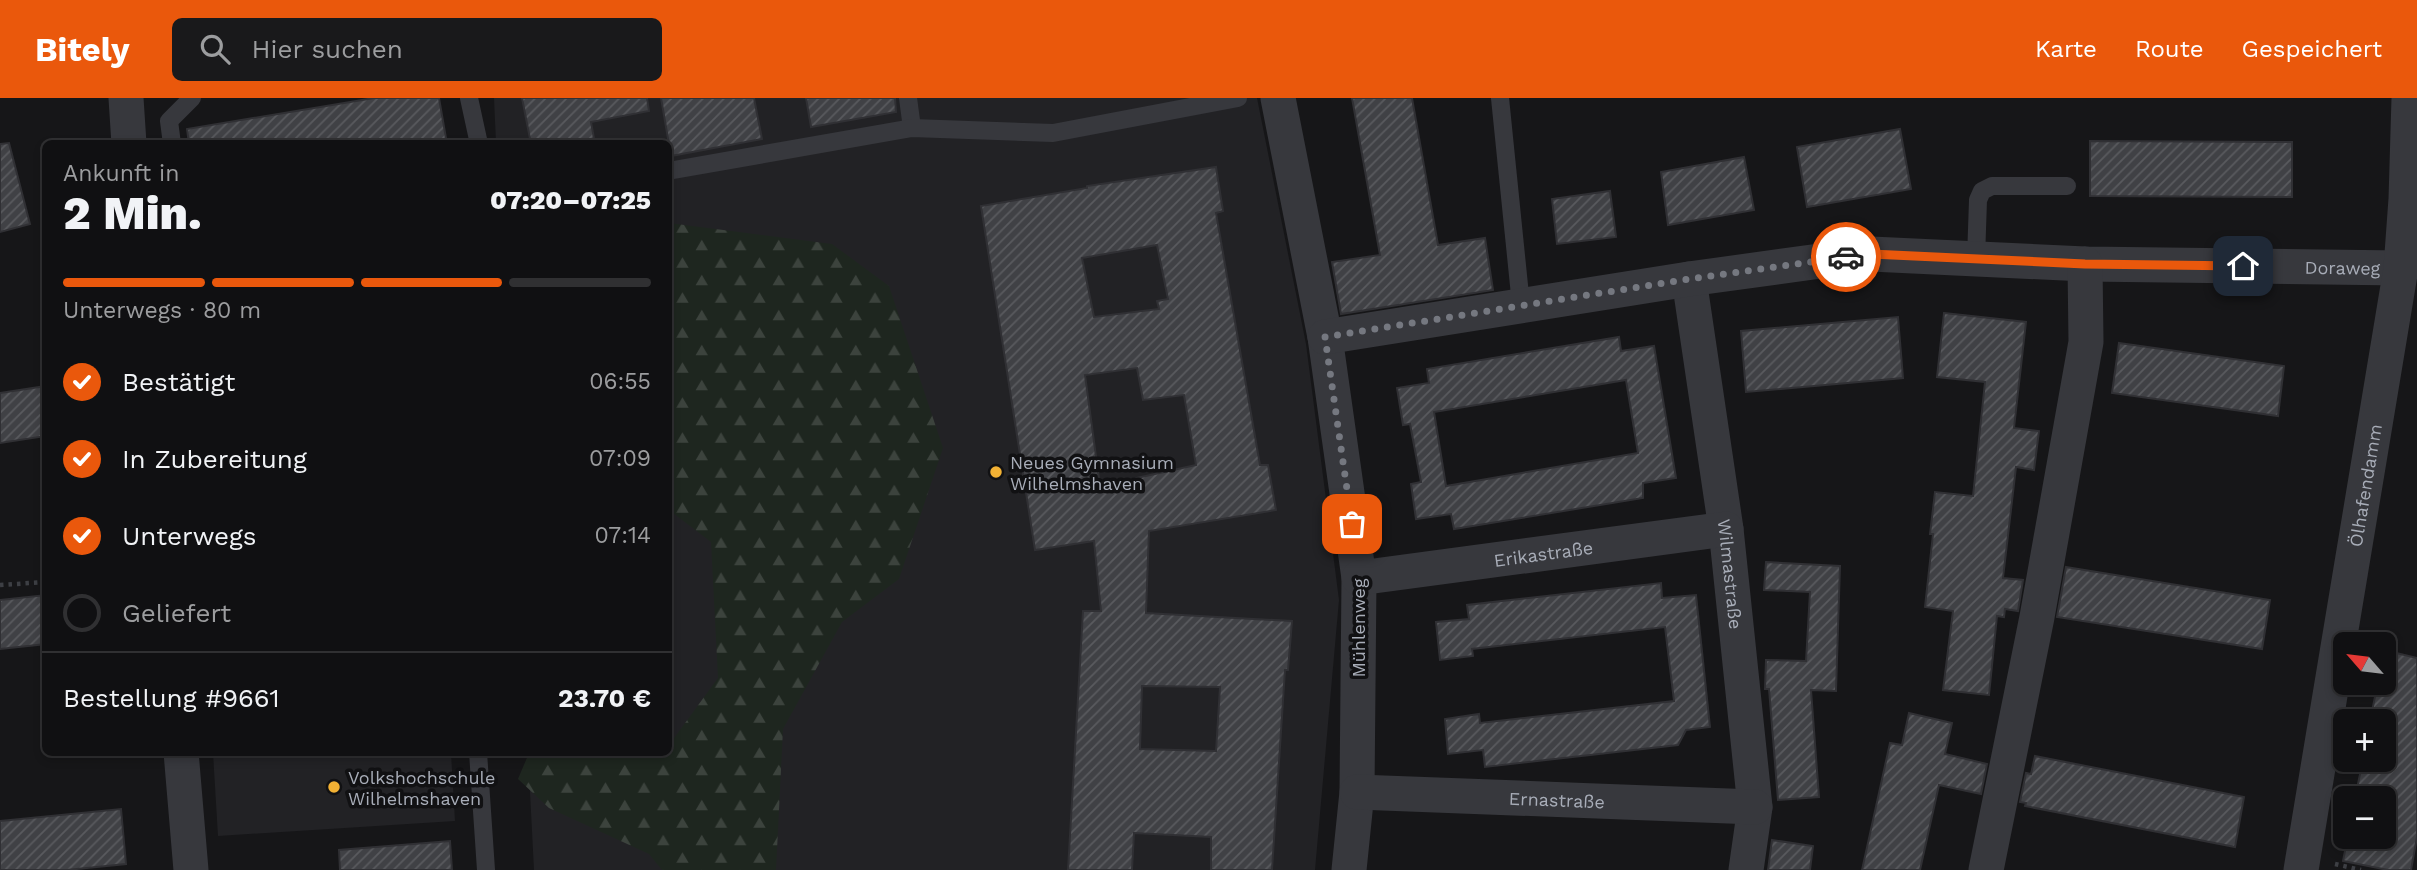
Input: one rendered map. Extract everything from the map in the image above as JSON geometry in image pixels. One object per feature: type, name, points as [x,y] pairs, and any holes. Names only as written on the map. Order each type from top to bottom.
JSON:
[{"type":"street","points":[[126,98],[129,140]]},
{"type":"street","name":"Mühlenweg","points":[[1278,98],[1325,337],[1359,578],[1357,792],[1349,870]]},
{"type":"street","name":"Ölhafendamm","points":[[2301,870],[2401,268],[2409,98]]},
{"type":"street","name":"Doraweg","points":[[1325,337],[1689,279],[1871,254],[2085,264],[2401,268]]},
{"type":"street","points":[[1986,870],[2037,617],[2085,342],[2085,264]]},
{"type":"street","name":"Wilmastraße","points":[[1689,279],[1726,529],[1755,807],[1746,870]]},
{"type":"street","name":"Erikastraße","points":[[1359,578],[1726,529]]},
{"type":"street","points":[[181,756],[191,870]]},
{"type":"street","name":"Ernastraße","points":[[1357,792],[1755,807]]},
{"type":"lane","points":[[171,140],[169,121],[192,98]]},
{"type":"lane","points":[[469,98],[478,140]]},
{"type":"lane","points":[[908,98],[912,128]]},
{"type":"lane","points":[[672,170],[912,128],[1053,133],[1238,98]]},
{"type":"lane","points":[[1500,98],[1521,305]]},
{"type":"lane","points":[[1976,259],[1978,200],[1982,191],[1993,186],[2067,186]]},
{"type":"lane","points":[[478,756],[486,870]]},
{"type":"path","points":[[0,586],[42,582]]},
{"type":"shaded area","name":"Neues Gymnasium Wilhelmshaven","points":[[494,98],[1257,98],[1306,344],[1339,600],[1315,870],[534,870],[528,756],[672,756],[672,140],[496,140]]},
{"type":"shaded area","name":"Volkshochschule Wilhelmshaven","points":[[213,756],[451,756],[455,821],[218,836]]},
{"type":"green space","points":[[672,223],[832,244],[889,286],[943,448],[899,579],[842,622],[783,729],[776,870],[662,870],[649,854],[549,808],[518,779],[528,756],[672,756],[672,741],[718,678],[711,542],[672,512]]},
{"type":"building","points":[[374,98],[439,98],[446,140],[188,140],[187,129]]},
{"type":"building","points":[[522,98],[647,98],[649,111],[591,122],[594,140],[530,140]]},
{"type":"building","points":[[661,98],[754,98],[762,139],[672,156],[672,140],[668,140]]},
{"type":"building","points":[[806,98],[895,98],[896,112],[811,127]]},
{"type":"building","points":[[1352,98],[1412,98],[1438,245],[1485,238],[1493,290],[1341,314],[1332,262],[1380,255]]},
{"type":"building","points":[[1900,129],[1911,189],[1807,207],[1797,147]]},
{"type":"building","points":[[2090,141],[2292,142],[2292,197],[2090,196]]},
{"type":"building","points":[[9,143],[30,224],[0,232],[0,144]]},
{"type":"building","points":[[1744,157],[1754,210],[1668,225],[1661,172]]},
{"type":"building","points":[[1216,167],[1223,211],[1216,213],[1260,465],[1268,465],[1276,510],[1149,531],[1146,613],[1292,621],[1288,670],[1285,670],[1272,870],[1211,870],[1211,837],[1134,833],[1132,870],[1068,870],[1083,611],[1101,611],[1094,541],[1035,550],[981,206],[1087,186]],"holes":[[[1157,245],[1168,299],[1157,301],[1159,309],[1094,317],[1082,258]],[[1137,368],[1143,400],[1184,395],[1196,465],[1100,486],[1085,375]],[[1142,686],[1220,687],[1216,751],[1140,749]]]},
{"type":"building","points":[[1610,191],[1616,237],[1557,244],[1552,199]]},
{"type":"building","points":[[1944,313],[2026,322],[2014,428],[2039,431],[2034,470],[2016,467],[2003,578],[2023,580],[2018,611],[2005,609],[2004,617],[1997,616],[1989,695],[1943,690],[1953,611],[1925,607],[1935,492],[1973,496],[1985,382],[1937,377]]},
{"type":"building","points":[[1898,317],[1903,378],[1746,392],[1741,331]]},
{"type":"building","points":[[1619,337],[1621,351],[1654,346],[1676,478],[1643,483],[1643,498],[1454,529],[1451,514],[1416,519],[1411,484],[1421,482],[1410,424],[1403,425],[1397,388],[1429,383],[1427,369]],"holes":[[[1626,380],[1638,453],[1446,486],[1434,412]]]},
{"type":"building","points":[[2119,343],[2284,366],[2278,416],[2112,393]]},
{"type":"building","points":[[42,387],[42,437],[0,443],[0,393]]},
{"type":"building","points":[[1766,562],[1840,566],[1836,691],[1811,690],[1819,797],[1778,800],[1769,689],[1765,689],[1766,660],[1806,661],[1810,592],[1764,590]]},
{"type":"building","points":[[2066,567],[2270,600],[2262,649],[2057,617]]},
{"type":"building","points":[[1661,583],[1662,598],[1696,595],[1710,727],[1686,730],[1678,745],[1485,767],[1483,750],[1448,754],[1445,719],[1479,714],[1480,723],[1674,701],[1665,627],[1472,649],[1473,656],[1440,660],[1436,622],[1469,619],[1467,605]]},
{"type":"building","points":[[42,595],[42,644],[0,649],[0,600]]},
{"type":"building","points":[[2396,653],[2417,658],[2417,837],[2411,870],[2388,870],[2343,861],[2345,849],[2396,849],[2396,786],[2358,786],[2360,772],[2396,772],[2396,709],[2372,709],[2375,695],[2396,695]]},
{"type":"building","points":[[1909,713],[1952,723],[1945,754],[1987,764],[1981,794],[1939,785],[1920,870],[1862,870],[1890,743],[1902,745]]},
{"type":"building","points":[[2035,756],[2244,797],[2235,847],[2025,806],[2026,803],[2020,802],[2026,773],[2031,774]]},
{"type":"building","points":[[121,809],[126,864],[67,870],[0,870],[0,821]]},
{"type":"building","points":[[1772,840],[1813,846],[1810,870],[1768,870]]},
{"type":"building","points":[[450,841],[452,870],[340,870],[339,850]]},
{"type":"way so far","points":[[1352,524],[1325,337],[1846,257]]},
{"type":"place","name":"Neues Gymnasium Wilhelmshaven","points":[[996,472]]},
{"type":"place","name":"Volkshochschule Wilhelmshaven","points":[[334,787]]},
{"type":"route","points":[[1846,257],[1871,254],[2085,264],[2243,266]]}]
